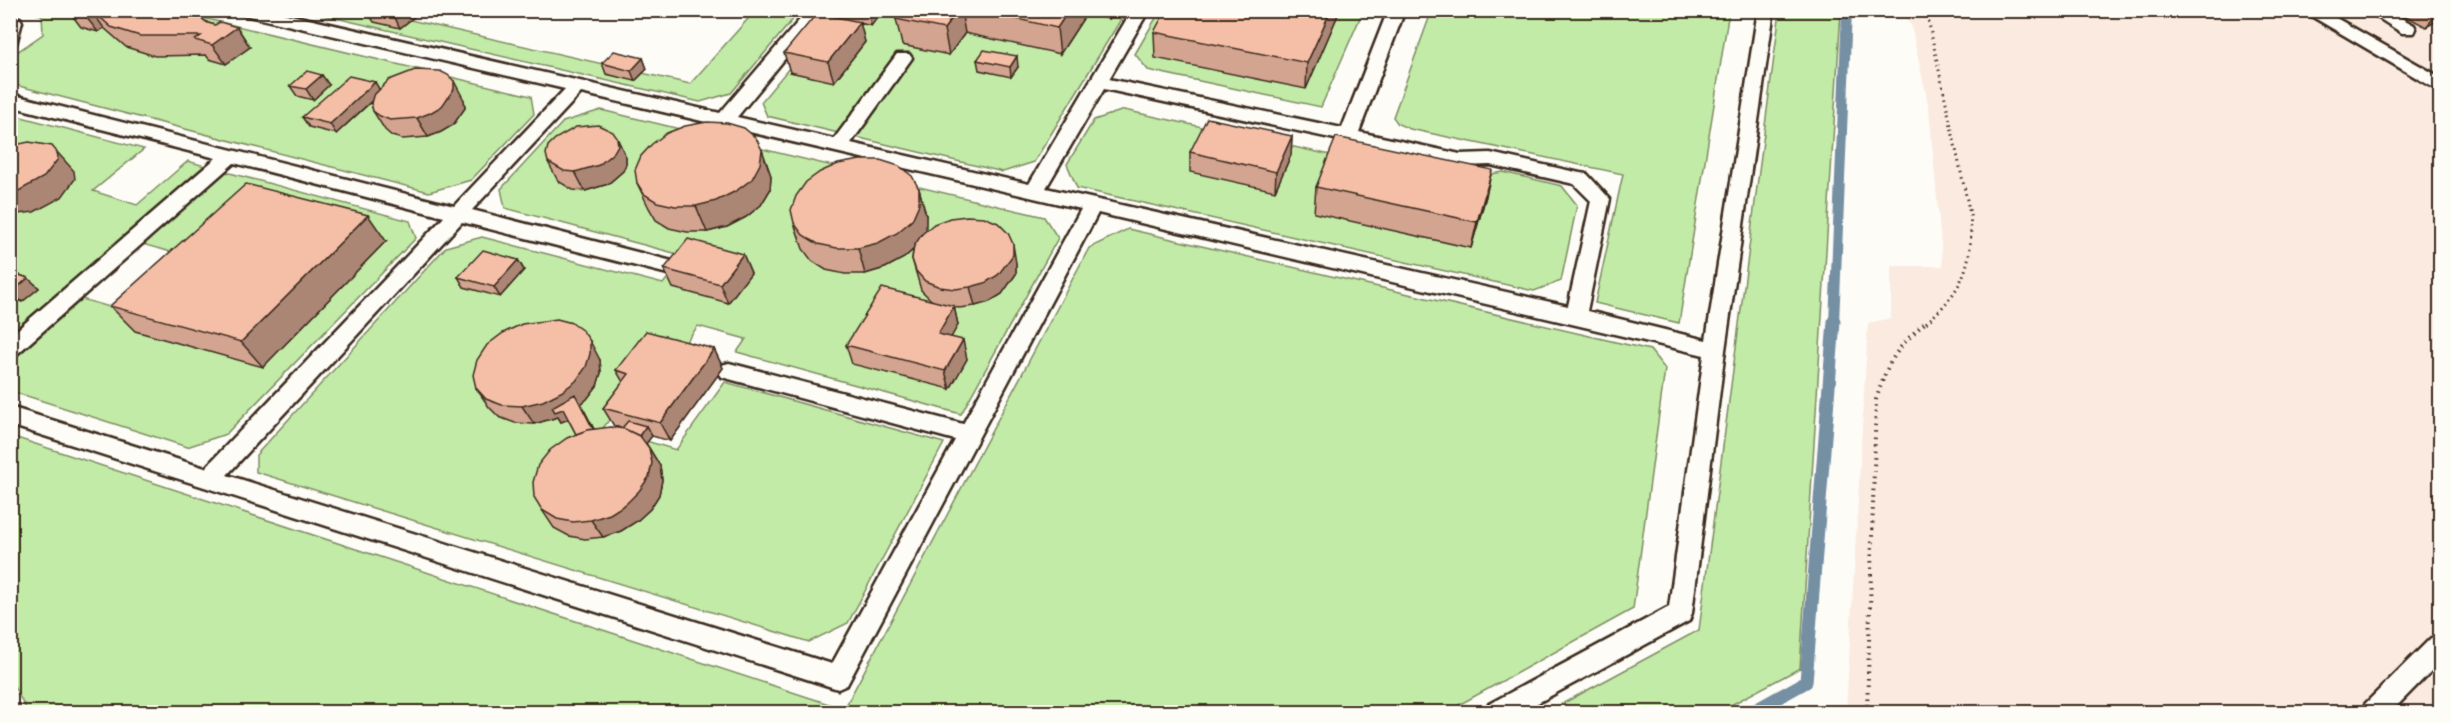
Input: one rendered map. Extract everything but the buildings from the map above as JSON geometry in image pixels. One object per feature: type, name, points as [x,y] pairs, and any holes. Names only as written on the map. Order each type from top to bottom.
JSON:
[{"type":"lane","points":[[244,10],[1576,316],[1715,350]]},
{"type":"lane","points":[[724,121],[817,10]]},
{"type":"lane","points":[[1034,192],[1141,10]]},
{"type":"lane","points":[[1348,136],[1397,10]]},
{"type":"lane","points":[[1498,712],[1680,613],[1715,350],[1766,10]]},
{"type":"lane","points":[[2374,10],[2408,29]]},
{"type":"lane","points":[[2322,13],[2440,84]]},
{"type":"lane","points":[[10,21],[14,22],[10,40]]},
{"type":"lane","points":[[838,147],[903,58]]},
{"type":"lane","points":[[1099,82],[1460,160],[1490,159],[1580,179],[1601,199],[1576,316]]},
{"type":"lane","points":[[209,479],[576,88]]},
{"type":"lane","points":[[10,100],[672,268]]},
{"type":"lane","points":[[10,348],[230,156]]},
{"type":"lane","points":[[10,416],[838,677],[1093,205]]},
{"type":"lane","points":[[729,372],[970,435]]},
{"type":"lane","points":[[2374,712],[2440,646]]},
{"type":"path","points":[[1867,712],[1876,400],[1890,358],[1915,330],[1951,298],[1965,273],[1973,242],[1970,214],[1926,10]]},
{"type":"shaded area","points":[[1899,11],[2440,11],[2440,712],[1846,712],[1868,323],[1891,318],[1891,266],[1943,266],[1929,108],[1911,25]]},
{"type":"green space","points":[[1432,10],[1729,11],[1679,323],[1595,303],[1623,174],[1410,129],[1398,124],[1393,117]]},
{"type":"green space","points":[[25,11],[174,11],[531,96],[534,114],[471,180],[429,192],[11,84],[10,57],[43,34],[42,15]]},
{"type":"green space","points":[[305,11],[371,11],[690,84],[755,11],[800,11],[731,93],[700,102]]},
{"type":"green space","points":[[836,11],[1126,11],[1034,162],[1003,172],[767,116],[761,102]]},
{"type":"green space","points":[[1160,11],[1363,11],[1321,107],[1148,70],[1135,54]]},
{"type":"green space","points":[[1780,11],[1841,11],[1800,668],[1718,712],[1547,712],[1699,630]]},
{"type":"green space","points":[[601,110],[1044,217],[1058,238],[961,414],[737,352],[746,339],[698,326],[678,352],[628,395],[603,428],[676,450],[725,382],[944,443],[848,623],[809,642],[256,472],[256,455],[446,247],[482,237],[663,284],[685,256],[505,208],[501,189],[563,122]]},
{"type":"green space","points":[[1124,110],[1487,189],[1491,174],[1503,172],[1562,186],[1577,205],[1561,281],[1534,291],[1077,188],[1067,164],[1094,120]]},
{"type":"green space","points":[[10,114],[144,149],[93,191],[137,205],[188,161],[205,166],[11,334]]},
{"type":"green space","points":[[226,172],[410,221],[416,238],[226,434],[187,447],[11,391],[10,362],[82,299],[141,316],[200,260],[142,244]]},
{"type":"green space","points":[[1128,229],[1650,350],[1665,369],[1633,609],[1446,712],[28,712],[11,681],[11,436],[844,709],[1089,248]]},
{"type":"waterway","points":[[1834,323],[1847,10]]},
{"type":"waterway","points":[[1752,712],[1806,682],[1834,321]]}]
